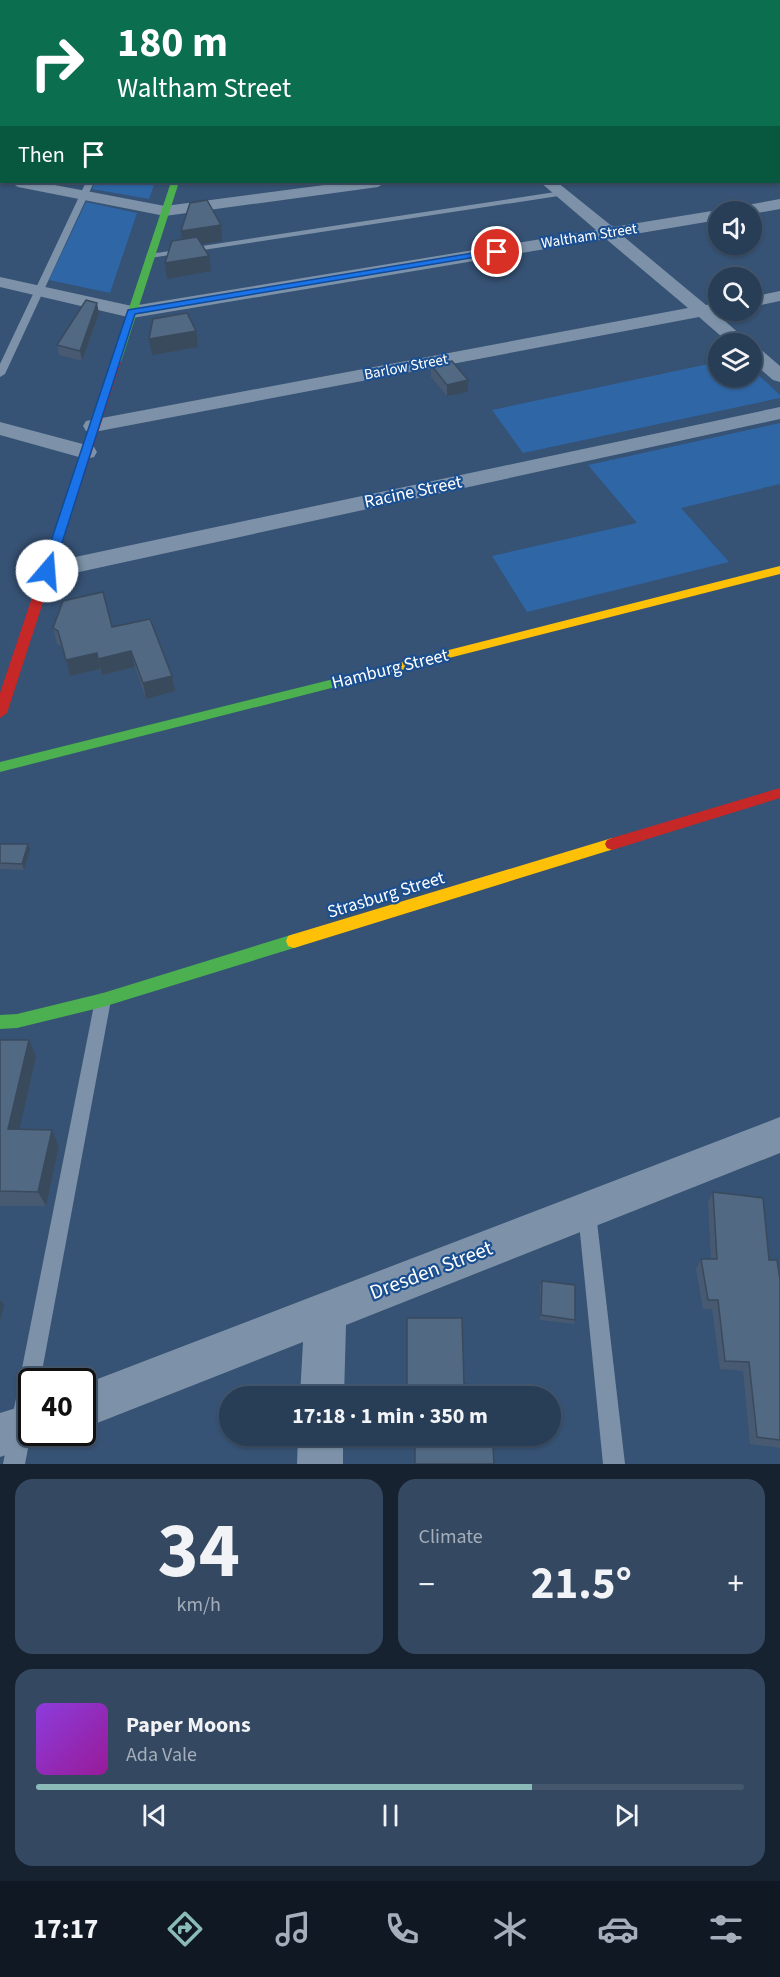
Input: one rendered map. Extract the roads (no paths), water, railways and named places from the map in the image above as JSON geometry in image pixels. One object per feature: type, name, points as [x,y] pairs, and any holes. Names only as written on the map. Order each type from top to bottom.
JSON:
[{"type":"street","points":[[30,183],[87,188],[165,211],[371,183]]},
{"type":"street","points":[[0,713],[8,658],[47,571],[175,183]]},
{"type":"street","points":[[549,183],[708,308]]},
{"type":"street","points":[[762,207],[780,204]]},
{"type":"street","name":"Waltham Street","points":[[0,282],[132,312],[708,216]]},
{"type":"street","points":[[762,300],[780,296]]},
{"type":"street","name":"Barlow Street","points":[[94,426],[708,311]]},
{"type":"street","points":[[721,321],[732,333]]},
{"type":"street","points":[[762,361],[780,376]]},
{"type":"street","name":"Racine Street","points":[[47,571],[780,413]]},
{"type":"street","points":[[0,429],[86,452]]},
{"type":"street","name":"Hamburg Street","points":[[0,767],[780,570]]},
{"type":"street","name":"Strasburg Street","points":[[0,1022],[17,1021],[103,1000],[780,793]]},
{"type":"street","name":"Dresden Street","points":[[96,1401],[780,1135]]},
{"type":"street","points":[[322,1386],[326,1311]]},
{"type":"street","points":[[320,1464],[321,1446]]},
{"type":"lane","points":[[0,374],[87,188]]},
{"type":"lane","points":[[150,256],[562,193]]},
{"type":"lane","points":[[17,1438],[103,1000]]},
{"type":"lane","points":[[586,1210],[614,1464]]}]
